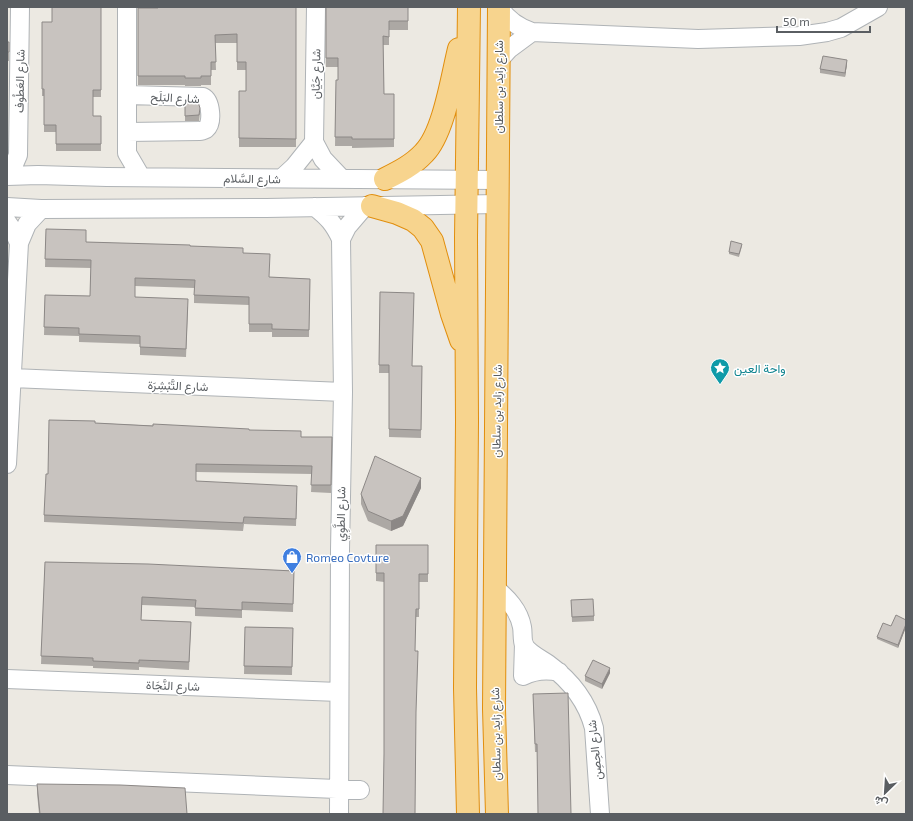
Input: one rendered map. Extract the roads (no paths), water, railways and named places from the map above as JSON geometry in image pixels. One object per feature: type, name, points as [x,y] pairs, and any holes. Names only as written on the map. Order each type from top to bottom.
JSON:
[{"type":"highway","name":"شارع زايد بن سلطان","points":[[497,814],[494,709],[494,587],[499,7]]},
{"type":"highway","points":[[385,178],[405,169],[416,161],[430,146],[442,120],[468,15]]},
{"type":"highway","points":[[468,15],[466,179],[465,688],[468,814]]},
{"type":"highway","points":[[369,206],[413,220],[423,228],[432,241],[452,314],[466,352]]},
{"type":"street","name":"شارع العَطُوف","points":[[8,176],[18,155],[20,7]]},
{"type":"street","points":[[128,7],[127,153],[141,177]]},
{"type":"street","name":"شارع جَيَّان","points":[[316,7],[314,142],[323,159],[341,178]]},
{"type":"street","points":[[499,7],[512,23],[522,29],[532,32],[698,39],[799,36],[827,32],[841,28],[878,7]]},
{"type":"street","points":[[499,60],[509,49],[532,32]]},
{"type":"street","name":"شارع البَلَح","points":[[127,95],[203,97],[207,99],[209,103],[210,119],[209,125],[205,130],[200,131],[127,132]]},
{"type":"street","points":[[282,178],[294,167],[314,142]]},
{"type":"street","points":[[107,177],[127,153]]},
{"type":"street","points":[[18,155],[38,175]]},
{"type":"street","name":"شارع السَّلام","points":[[8,176],[38,175],[107,177],[498,180]]},
{"type":"street","points":[[7,207],[266,208],[466,203],[498,204]]},
{"type":"street","name":"شارع الطَّوِي","points":[[341,239],[351,221],[369,206]]},
{"type":"street","name":"شارع الطَّوِي","points":[[315,207],[326,215],[331,221],[341,239],[343,392],[338,692],[338,814]]},
{"type":"street","points":[[7,464],[19,243],[27,224],[41,208]]},
{"type":"street","points":[[7,222],[19,243]]},
{"type":"street","name":"شارع التَّبْشِرَة","points":[[12,378],[343,392]]},
{"type":"street","points":[[494,587],[517,611],[521,619],[524,644],[523,676],[540,670],[559,672]]},
{"type":"street","name":"شارع الحِصِن","points":[[524,644],[534,654],[559,672],[579,694],[591,717],[594,728],[600,814]]},
{"type":"street","name":"شارع النَّجَاة","points":[[7,679],[338,692]]},
{"type":"street","points":[[7,775],[360,790]]},
{"type":"place","name":"واحة العين","points":[[720,385]]},
{"type":"place","name":"Romeo Covture","points":[[292,574]]}]
